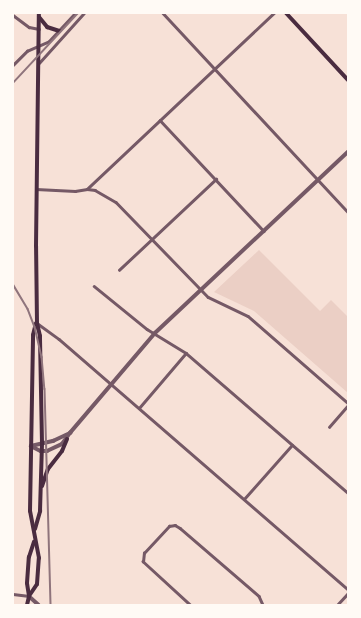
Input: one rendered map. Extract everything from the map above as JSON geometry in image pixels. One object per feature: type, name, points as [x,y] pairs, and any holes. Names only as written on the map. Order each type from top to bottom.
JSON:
[{"type":"main road","points":[[286,13],[348,80]]},
{"type":"main road","points":[[39,15],[47,27],[59,31]]},
{"type":"main road","points":[[27,605],[29,596],[37,584],[39,558],[35,541],[35,529],[30,511],[33,335],[36,323],[36,189],[39,15]]},
{"type":"main road","points":[[35,529],[40,511],[42,443],[40,336],[36,323]]},
{"type":"main road","points":[[41,490],[48,469],[62,451],[67,439]]},
{"type":"main road","points":[[29,596],[27,583],[29,557],[35,541]]},
{"type":"street","points":[[13,65],[27,51],[49,41],[75,13]]},
{"type":"street","points":[[38,64],[84,13]]},
{"type":"street","points":[[163,13],[348,212]]},
{"type":"street","points":[[87,189],[274,13]]},
{"type":"street","points":[[13,15],[29,28],[39,29]]},
{"type":"street","points":[[160,120],[264,231]]},
{"type":"street","points":[[31,446],[41,451],[58,447],[67,439],[70,433],[155,333],[348,152]]},
{"type":"street","points":[[119,270],[216,179]]},
{"type":"street","points":[[36,189],[75,191],[87,189],[95,190],[116,202],[209,298],[248,316],[348,404],[329,427]]},
{"type":"street","points":[[94,286],[155,333],[186,353],[348,493]]},
{"type":"street","points":[[36,323],[59,339],[348,588]]},
{"type":"street","points":[[139,408],[186,353]]},
{"type":"street","points":[[31,446],[53,441],[70,433]]},
{"type":"street","points":[[244,499],[292,444]]},
{"type":"street","points":[[190,605],[144,565],[142,557],[153,542],[169,526],[174,525],[180,528],[259,596],[263,605]]},
{"type":"street","points":[[337,605],[348,593]]},
{"type":"street","points":[[13,594],[29,596],[39,605]]},
{"type":"shaded area","points":[[259,250],[320,311],[331,300],[348,317],[348,393],[254,311],[214,292]]},
{"type":"railway","points":[[13,83],[78,13]]},
{"type":"railway","points":[[13,284],[28,309],[35,327],[42,357],[45,389],[51,605]]}]
